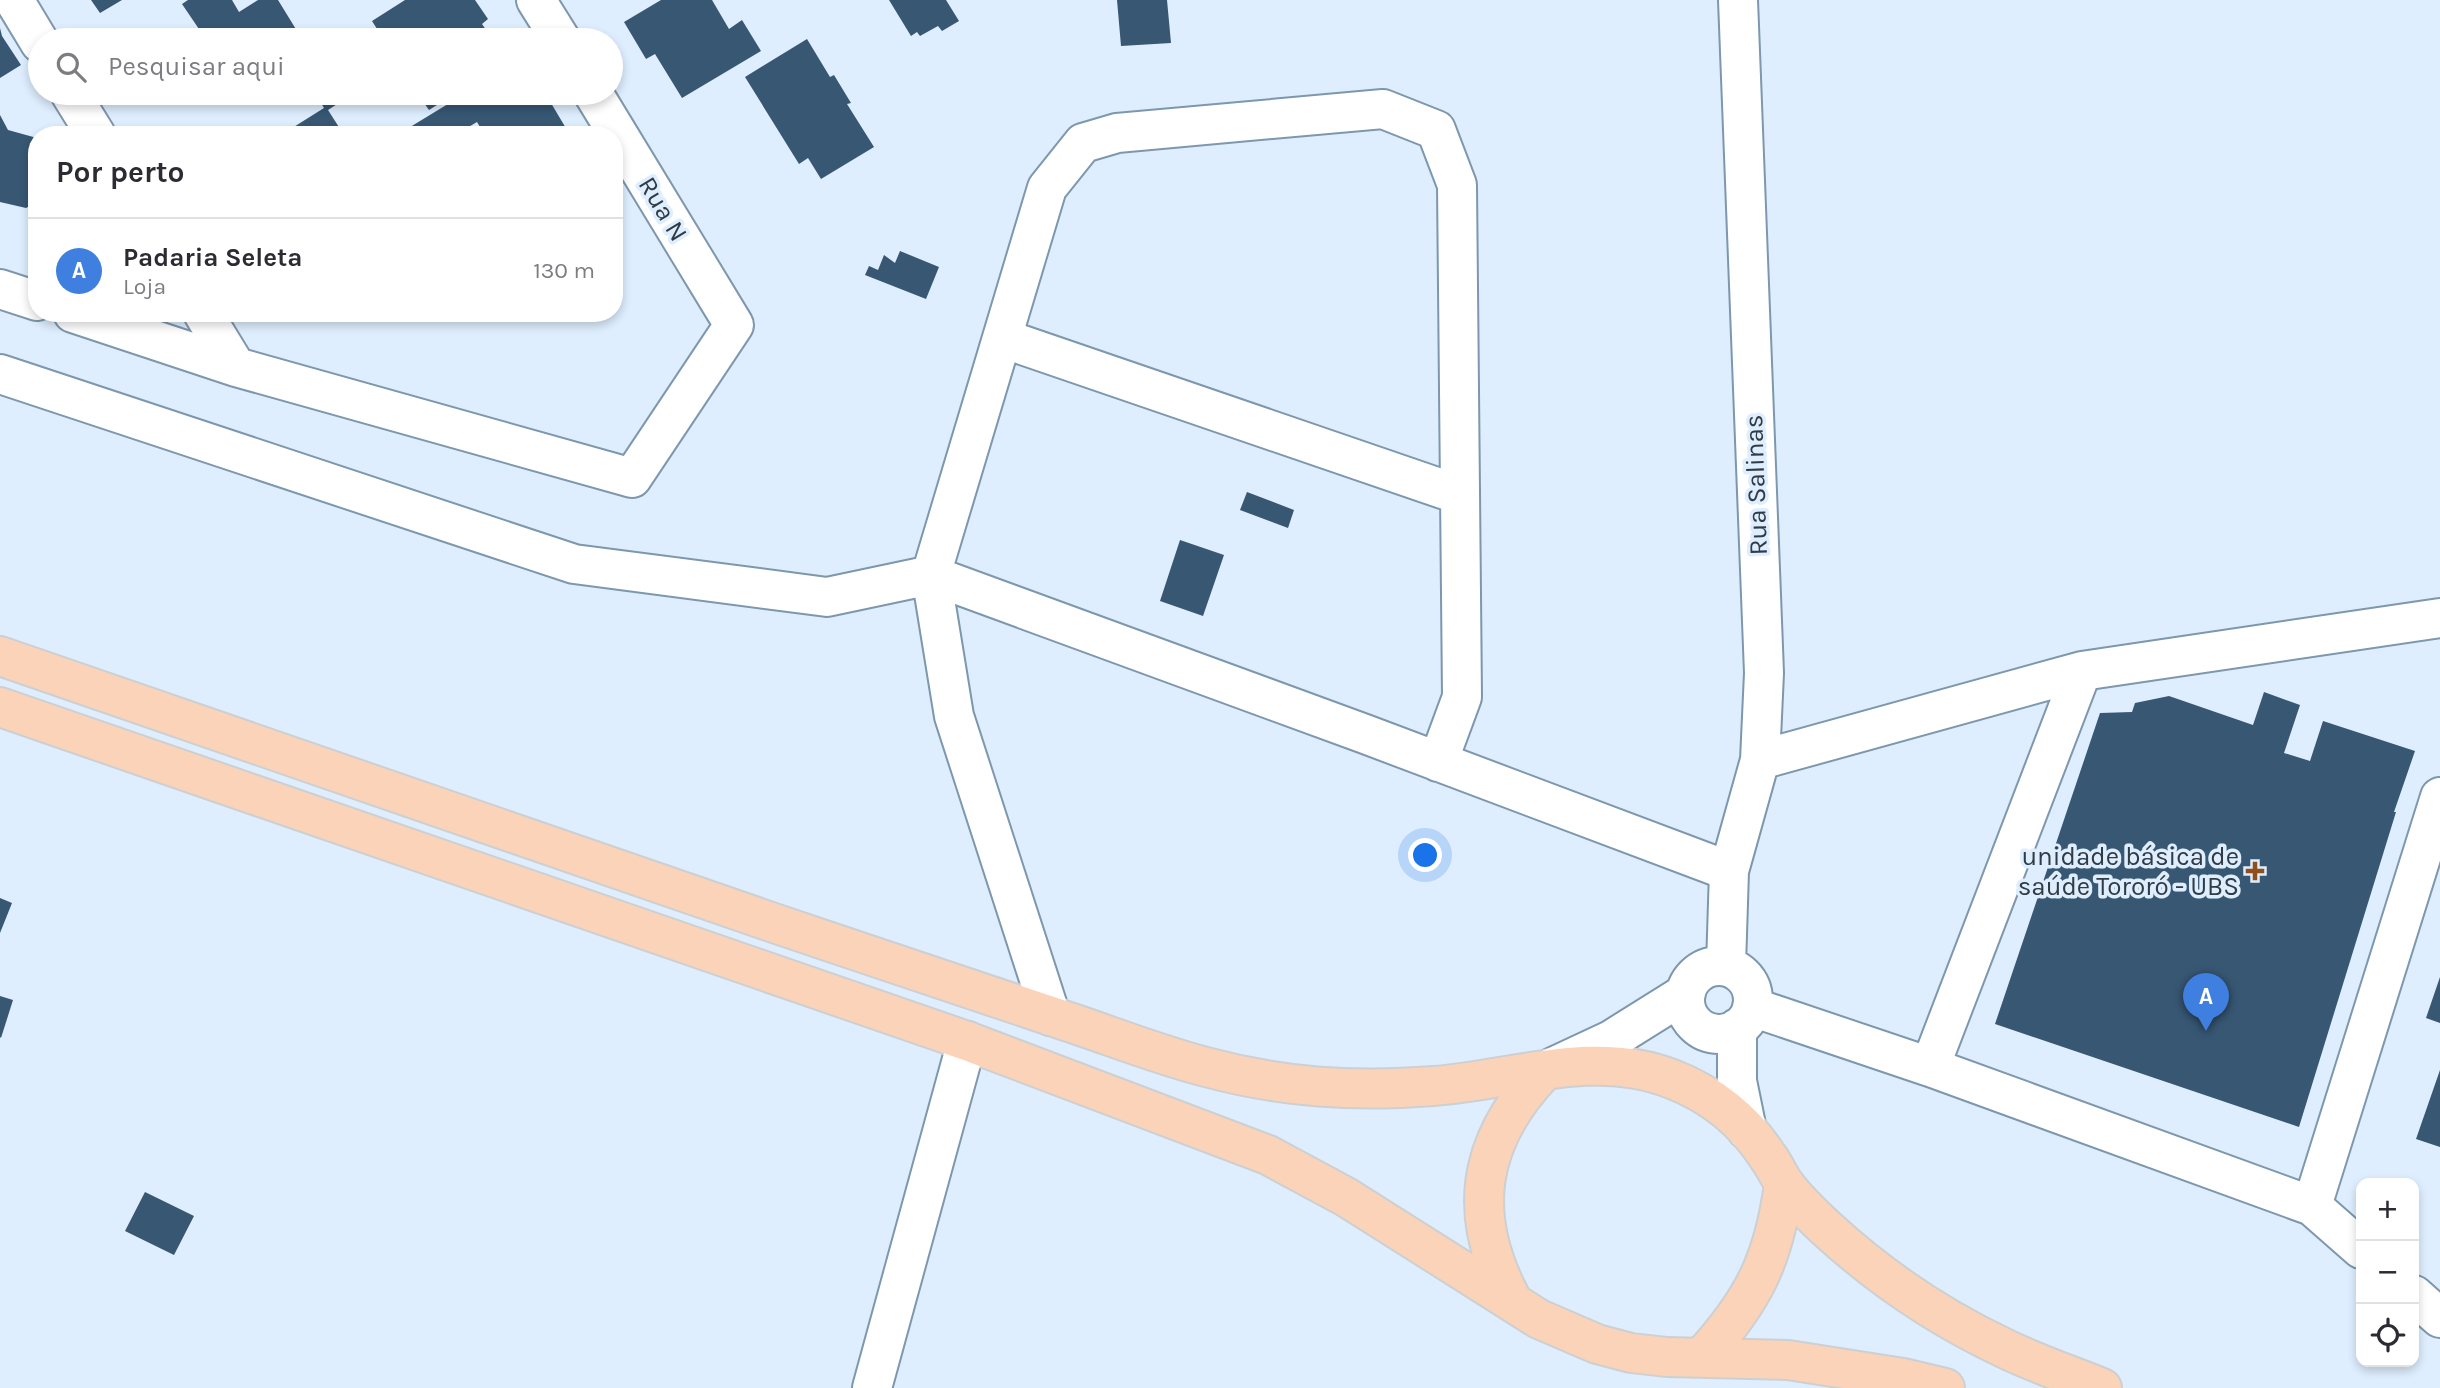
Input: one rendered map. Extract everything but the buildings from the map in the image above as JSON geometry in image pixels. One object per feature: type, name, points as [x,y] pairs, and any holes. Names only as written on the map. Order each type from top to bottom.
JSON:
[{"type":"main road","points":[[0,656],[878,959],[1204,1067],[1276,1083],[1339,1090],[1438,1086],[1574,1065],[1605,1064],[1637,1068],[1667,1076],[1696,1089],[1724,1107],[1768,1156],[1784,1184],[1822,1225],[1908,1294],[1958,1325],[2011,1352],[2102,1388]]},
{"type":"main road","points":[[0,706],[967,1041],[1268,1155],[1346,1197],[1558,1329],[1597,1344],[1632,1353],[1667,1357],[1788,1360],[1903,1378],[1945,1388]]},
{"type":"main road","points":[[1513,1302],[1498,1275],[1488,1245],[1484,1213],[1485,1181],[1492,1150],[1505,1121],[1521,1095],[1544,1071]]},
{"type":"main road","points":[[1702,1357],[1726,1331],[1746,1303],[1762,1272],[1780,1214],[1784,1184]]},
{"type":"street","points":[[14,0],[31,28]]},
{"type":"street","points":[[536,0],[554,28]]},
{"type":"street","name":"Rua Salinas","points":[[1726,965],[1728,871],[1760,760],[1764,673],[1738,0]]},
{"type":"street","points":[[77,105],[90,126]]},
{"type":"street","name":"Rua N","points":[[600,105],[613,126]]},
{"type":"street","points":[[1051,1016],[954,716],[930,575],[1047,188],[1083,143],[1117,133],[1383,109],[1436,130],[1457,185],[1462,697],[1438,762]]},
{"type":"street","name":"Rua N","points":[[236,367],[632,478],[734,324],[623,142]]},
{"type":"street","points":[[0,289],[28,298]]},
{"type":"street","points":[[100,322],[236,367]]},
{"type":"street","points":[[208,322],[236,367]]},
{"type":"street","points":[[1002,338],[1460,495]]},
{"type":"street","points":[[0,374],[574,564],[827,597],[930,575],[1728,871]]},
{"type":"street","points":[[1760,760],[2082,671],[2440,618]]},
{"type":"street","points":[[1930,1067],[2082,671]]},
{"type":"street","points":[[2312,1206],[2440,797]]},
{"type":"street","points":[[1745,1018],[1726,1033],[1712,1034],[1700,1028],[1690,1019],[1685,1006],[1690,981],[1700,971],[1712,966],[1726,965],[1738,971],[1748,981],[1753,993],[1745,1018],[1737,1081],[1747,1130]]},
{"type":"street","points":[[1544,1071],[1611,1040],[1686,993]]},
{"type":"street","points":[[1745,1018],[1930,1067],[2312,1206],[2356,1245]]},
{"type":"street","points":[[872,1388],[967,1041]]},
{"type":"street","points":[[2419,1299],[2440,1318]]},
{"type":"place","name":"unidade básica de saúde Tororó - UBS","points":[[2255,871]]},
{"type":"place","name":"Padaria Seleta","points":[[2206,1031]]}]
